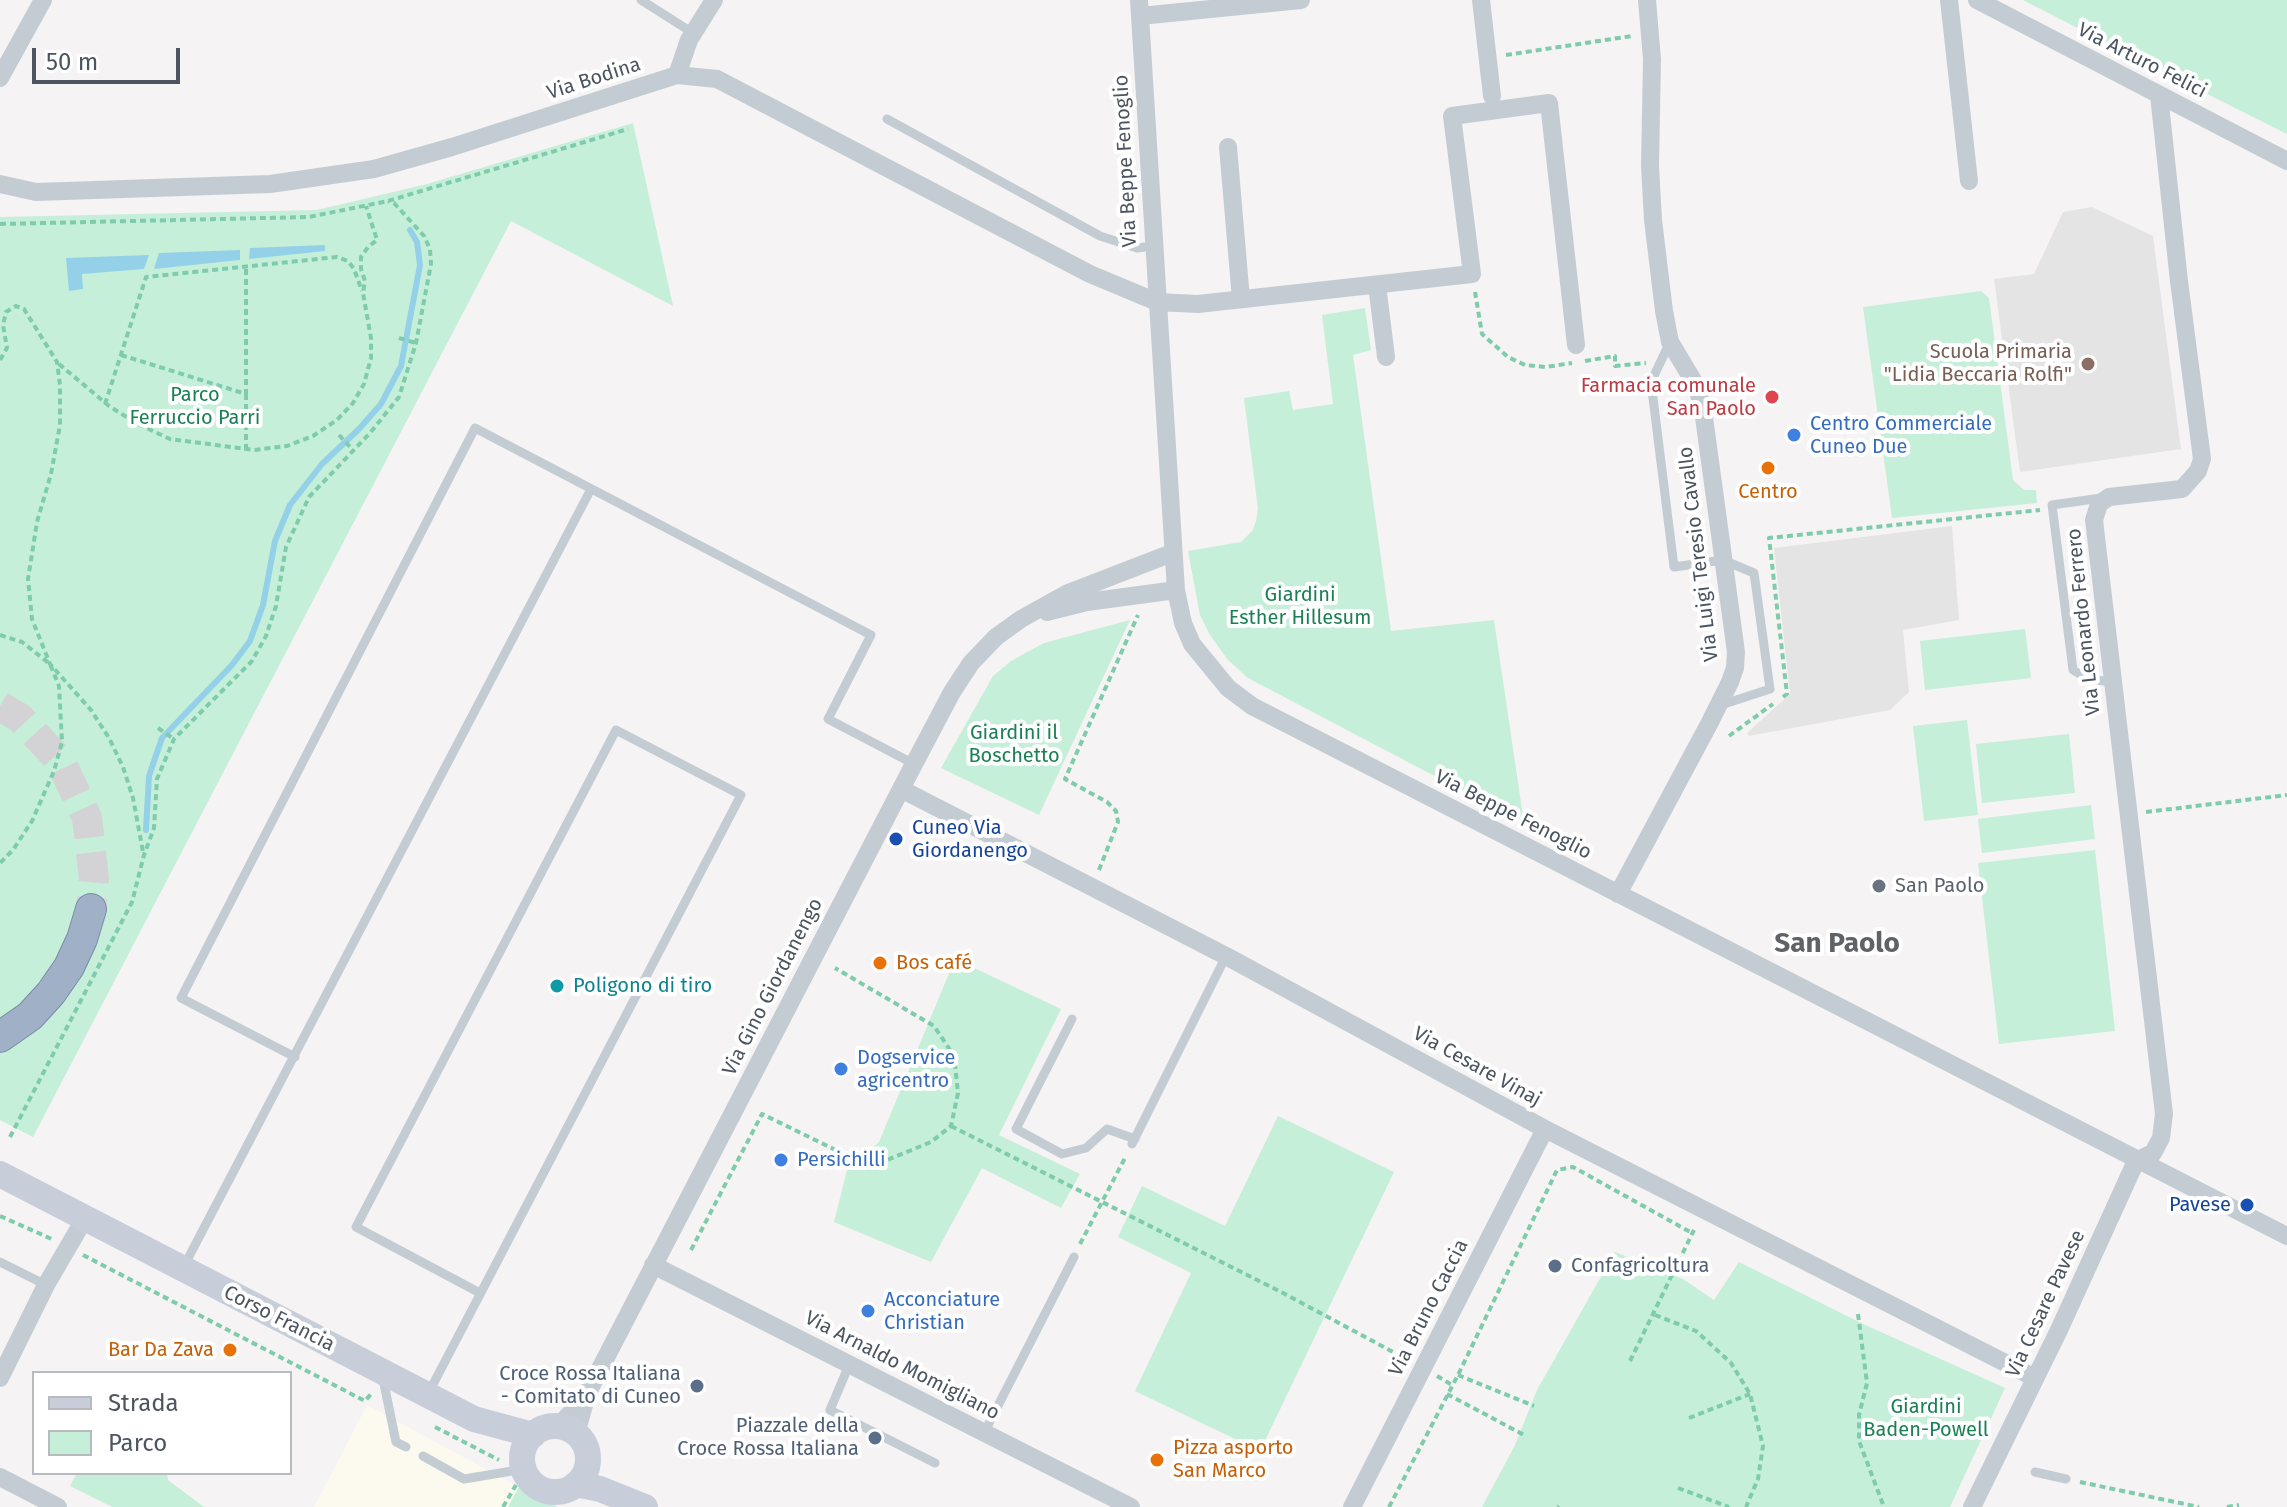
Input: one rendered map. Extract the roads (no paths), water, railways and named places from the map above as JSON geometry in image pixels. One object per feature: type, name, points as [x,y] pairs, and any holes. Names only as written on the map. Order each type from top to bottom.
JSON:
[{"type":"highway","points":[[0,1037],[30,1016],[51,993],[69,967],[91,909]]},
{"type":"main road","name":"Corso Francia","points":[[0,1174],[474,1419],[533,1435]]},
{"type":"main road","name":"Corso Francia","points":[[474,1419],[533,1483],[548,1491],[561,1491],[577,1482]]},
{"type":"main road","points":[[518,1470],[527,1442],[533,1435],[540,1430],[567,1430],[587,1451],[577,1482],[643,1506]]},
{"type":"street","points":[[0,78],[43,0]]},
{"type":"street","points":[[677,75],[693,33],[714,0]]},
{"type":"street","name":"Via Beppe Fenoglio","points":[[1301,0],[1139,8],[1172,553],[1183,623],[1192,644],[1228,688],[1252,706],[2287,1236]]},
{"type":"street","points":[[1481,0],[1492,96]]},
{"type":"street","name":"Via Luigi Teresio Cavallo","points":[[1618,894],[1718,706],[1735,668],[1736,652],[1703,410],[1697,387],[1670,342],[1653,220],[1647,0]]},
{"type":"street","points":[[1949,0],[1969,181]]},
{"type":"street","name":"Via Arturo Felici","points":[[1977,0],[2287,161]]},
{"type":"street","name":"Via Bodina","points":[[0,184],[36,192],[270,184],[374,169],[677,75],[717,79],[1090,274],[1157,302]]},
{"type":"street","points":[[2109,497],[2182,489],[2198,471],[2202,459],[2159,95]]},
{"type":"street","points":[[1157,302],[1198,304],[1472,274],[1452,116],[1549,103],[1576,345]]},
{"type":"street","points":[[1228,147],[1241,299]]},
{"type":"street","points":[[1377,285],[1386,357]]},
{"type":"street","name":"Via Leonardo Ferrero","points":[[2109,497],[2099,504],[2094,520],[2164,1114],[2161,1138],[2153,1153],[2136,1161]]},
{"type":"street","name":"Via Gino Giordanengo","points":[[567,1430],[914,764],[971,663],[996,637],[1066,594],[1172,553]]},
{"type":"street","name":"Via Gino Giordanengo","points":[[1021,619],[1087,602],[1176,590]]},
{"type":"street","name":"Via Cesare Vinaj","points":[[901,789],[1226,956],[1545,1129],[2035,1378]]},
{"type":"street","name":"Via Bruno Caccia","points":[[1352,1507],[1545,1129]]},
{"type":"street","name":"Via Cesare Pavese","points":[[1972,1507],[2136,1161]]},
{"type":"street","points":[[0,1378],[46,1285],[85,1218]]},
{"type":"street","name":"Via Arnaldo Momigliano","points":[[653,1265],[1131,1507]]},
{"type":"street","points":[[0,1477],[58,1507]]},
{"type":"lane","points":[[641,0],[693,33]]},
{"type":"lane","points":[[887,119],[1100,236],[1137,248],[1153,246]]},
{"type":"lane","points":[[1670,342],[1651,382],[1674,567],[1723,560],[1754,573],[1770,689],[1718,706]]},
{"type":"lane","points":[[295,1057],[181,998],[475,428],[871,635],[828,719],[914,764]]},
{"type":"lane","points":[[183,1269],[591,489]]},
{"type":"lane","points":[[2109,497],[2052,505],[2073,670],[2088,679],[2112,682]]},
{"type":"lane","points":[[427,1395],[741,795],[616,730],[356,1227],[480,1293]]},
{"type":"lane","points":[[1072,1019],[1016,1129],[1062,1154],[1086,1148],[1107,1129],[1134,1141],[1226,956]]},
{"type":"lane","points":[[984,1433],[1074,1257]]},
{"type":"lane","points":[[0,1262],[46,1285]]},
{"type":"lane","points":[[849,1365],[830,1410],[935,1463]]},
{"type":"lane","points":[[382,1372],[396,1442],[406,1447]]},
{"type":"lane","points":[[423,1456],[464,1479],[518,1470]]},
{"type":"lane","points":[[2035,1472],[2066,1479]]},
{"type":"water","points":[[325,245],[325,251],[249,259],[250,248]]},
{"type":"water","points":[[240,250],[240,260],[154,269],[159,253]]},
{"type":"water","points":[[149,255],[144,269],[82,274],[83,289],[69,291],[66,258]]},
{"type":"waterway","points":[[146,830],[149,776],[162,738],[232,665],[250,641],[263,605],[275,541],[290,505],[322,464],[381,404],[401,366],[420,265],[417,242],[410,230]]},
{"type":"tunnel","points":[[0,706],[20,718],[61,762],[87,818],[94,879],[91,909]]},
{"type":"place","name":"Scuola Primaria \"Lidia Beccaria Rolfi\"","points":[[2088,364]]},
{"type":"place","name":"Farmacia comunale San Paolo","points":[[1772,397]]},
{"type":"place","name":"Centro Commerciale Cuneo Due","points":[[1794,435]]},
{"type":"place","name":"Centro","points":[[1768,468]]},
{"type":"place","name":"Cuneo Via Giordanengo","points":[[896,839]]},
{"type":"place","name":"San Paolo","points":[[1879,886]]},
{"type":"place","name":"Bos café","points":[[880,963]]},
{"type":"place","name":"Poligono di tiro","points":[[557,986]]},
{"type":"place","name":"Dogservice agricentro","points":[[841,1069]]},
{"type":"place","name":"Persichilli","points":[[781,1160]]},
{"type":"place","name":"Pavese","points":[[2247,1205]]},
{"type":"place","name":"Confagricoltura","points":[[1555,1266]]},
{"type":"place","name":"Acconciature Christian","points":[[868,1311]]},
{"type":"place","name":"Bar Da Zava","points":[[230,1350]]},
{"type":"place","name":"Croce Rossa Italiana - Comitato di Cuneo","points":[[697,1386]]},
{"type":"place","name":"Piazzale della Croce Rossa Italiana","points":[[875,1438]]},
{"type":"place","name":"Pizza asporto San Marco","points":[[1157,1460]]},
{"type":"district","name":"San Paolo","points":[[1837,944]]},
{"type":"park label","name":"Parco Ferruccio Parri","points":[[195,406]]},
{"type":"park label","name":"Giardini Esther Hillesum","points":[[1300,606]]},
{"type":"park label","name":"Giardini il Boschetto","points":[[1014,744]]},
{"type":"park label","name":"Giardini Baden-Powell","points":[[1926,1418]]}]
